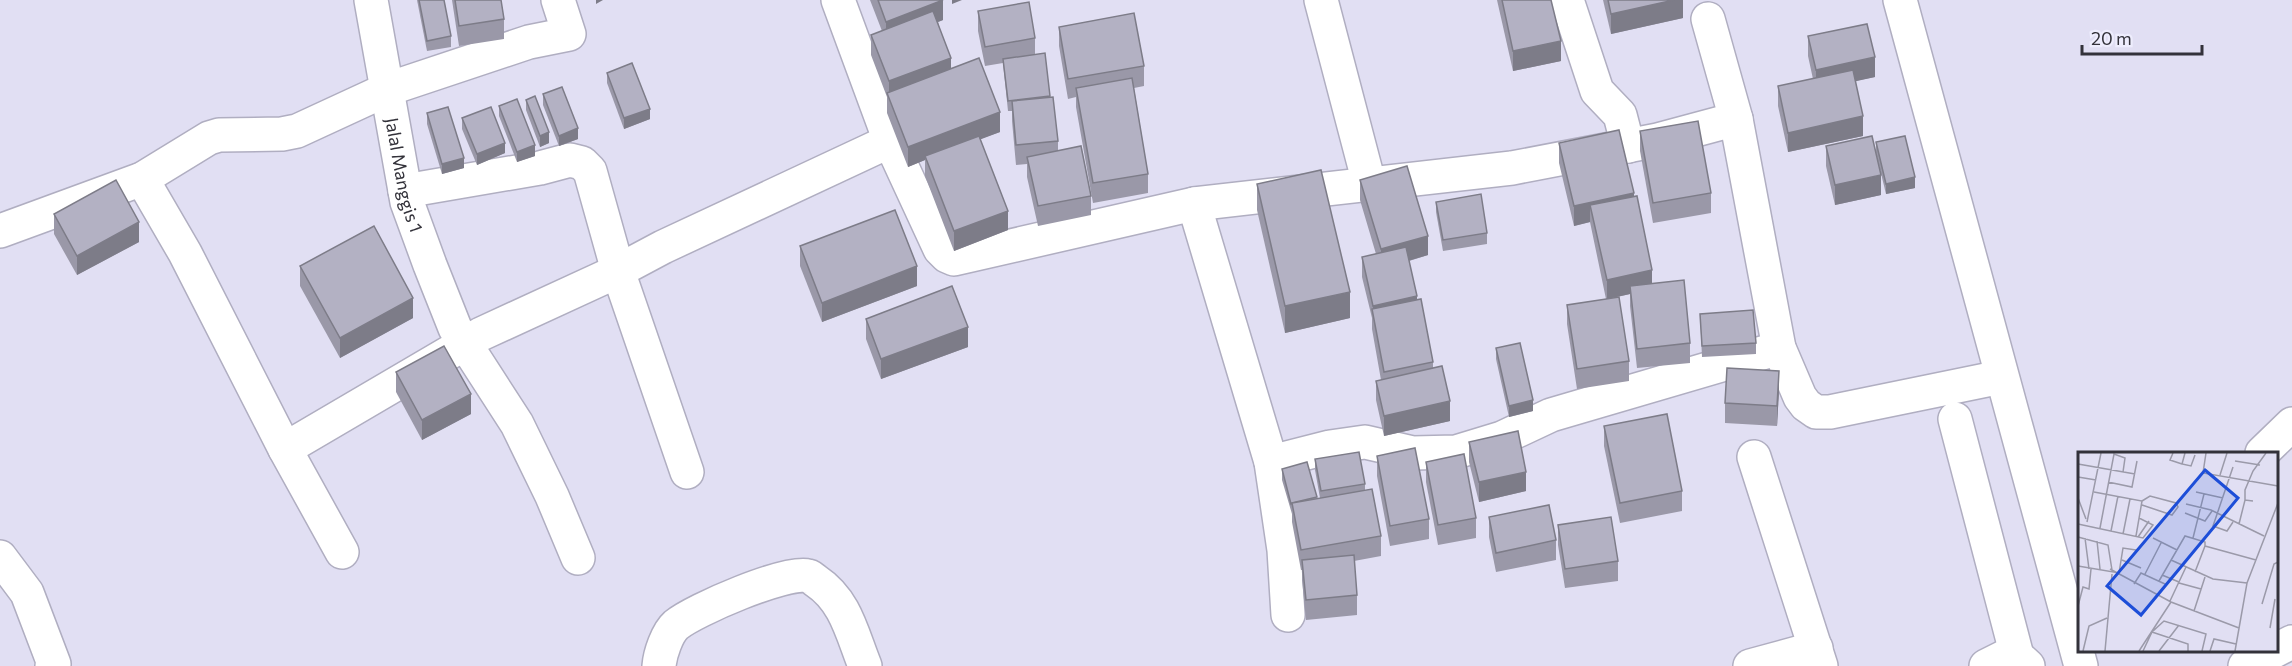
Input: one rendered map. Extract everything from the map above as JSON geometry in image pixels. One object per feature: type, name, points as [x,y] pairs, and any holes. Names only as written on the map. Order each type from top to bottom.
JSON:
[{"type":"street","name":"Jalal Manggis 1","points":[[370,0],[405,191],[434,275],[455,328],[464,344],[518,424],[578,558]]},
{"type":"street","points":[[0,231],[142,179],[210,138],[219,135],[282,134],[297,131],[388,89],[530,42],[569,34],[558,0]]},
{"type":"street","points":[[838,0],[890,141],[940,249],[954,259],[1194,204],[1512,168],[1628,146],[1736,120]]},
{"type":"street","points":[[1321,0],[1369,183]]},
{"type":"street","points":[[1567,0],[1597,91],[1620,116],[1628,146]]},
{"type":"street","points":[[1900,0],[2001,377],[2071,596],[2078,645]]},
{"type":"street","points":[[1708,19],[1736,120],[1779,348],[1800,398],[1816,412],[1830,412],[2001,377]]},
{"type":"street","points":[[285,449],[464,344],[618,271],[663,247],[890,141]]},
{"type":"street","points":[[405,191],[540,168],[570,160],[582,164],[590,171],[618,271],[687,472]]},
{"type":"street","points":[[142,179],[185,253],[285,449],[342,552]]},
{"type":"street","points":[[1194,204],[1271,462],[1284,550],[1288,615]]},
{"type":"street","points":[[1271,462],[1329,447],[1365,442],[1413,453],[1456,453],[1502,438],[1551,415],[1779,348]]},
{"type":"street","points":[[1955,419],[2023,661],[2004,657],[1986,666]]},
{"type":"street","points":[[2263,452],[2292,424]]},
{"type":"street","points":[[1750,666],[1819,657],[1754,457]]},
{"type":"street","points":[[0,557],[27,592],[50,649],[54,664],[52,666]]},
{"type":"street","points":[[659,666],[660,657],[674,626],[693,613],[781,577],[808,576],[827,588],[840,603],[865,666]]},
{"type":"street","points":[[2277,650],[2292,642]]},
{"type":"street","points":[[2079,651],[2081,666]]},
{"type":"street","points":[[2245,666],[2274,651]]},
{"type":"building","points":[[419,0],[444,0],[451,36],[427,41]]},
{"type":"building","points":[[455,0],[501,0],[504,19],[459,26]]},
{"type":"building","points":[[878,0],[943,0],[886,22]]},
{"type":"building","points":[[1502,0],[1551,0],[1561,41],[1513,51]]},
{"type":"building","points":[[1608,0],[1674,0],[1611,14]]},
{"type":"building","points":[[1029,2],[1035,38],[985,47],[978,11]]},
{"type":"building","points":[[933,11],[951,58],[889,81],[871,35]]},
{"type":"building","points":[[1134,13],[1144,66],[1068,79],[1059,27]]},
{"type":"building","points":[[1867,24],[1875,57],[1816,70],[1808,36]]},
{"type":"building","points":[[1045,53],[1050,96],[1008,101],[1003,59]]},
{"type":"building","points":[[979,58],[1000,112],[908,147],[887,93]]},
{"type":"building","points":[[632,63],[650,109],[624,118],[607,73]]},
{"type":"building","points":[[1853,70],[1863,116],[1788,133],[1778,86]]},
{"type":"building","points":[[1132,78],[1148,174],[1093,183],[1076,88]]},
{"type":"building","points":[[562,87],[578,128],[559,136],[543,94]]},
{"type":"building","points":[[535,96],[549,132],[540,136],[526,100]]},
{"type":"building","points":[[1053,97],[1058,141],[1016,145],[1012,101]]},
{"type":"building","points":[[517,99],[535,145],[517,152],[499,106]]},
{"type":"building","points":[[448,107],[464,158],[442,164],[427,113]]},
{"type":"building","points":[[491,107],[505,143],[477,154],[462,118]]},
{"type":"building","points":[[1698,121],[1711,193],[1653,203],[1640,131]]},
{"type":"building","points":[[1619,130],[1634,193],[1574,206],[1559,143]]},
{"type":"building","points":[[979,136],[1008,211],[954,231],[925,156]]},
{"type":"building","points":[[1872,136],[1881,175],[1835,185],[1826,146]]},
{"type":"building","points":[[1905,136],[1915,177],[1886,184],[1876,142]]},
{"type":"building","points":[[1081,146],[1091,196],[1038,206],[1027,157]]},
{"type":"building","points":[[1407,166],[1428,236],[1381,249],[1360,180]]},
{"type":"building","points":[[1321,170],[1350,292],[1285,306],[1257,184]]},
{"type":"building","points":[[116,180],[139,222],[77,256],[54,214]]},
{"type":"building","points":[[1481,194],[1487,233],[1443,240],[1436,202]]},
{"type":"building","points":[[1637,196],[1652,270],[1607,280],[1590,205]]},
{"type":"building","points":[[895,210],[917,266],[822,303],[800,246]]},
{"type":"building","points":[[374,226],[413,298],[340,338],[300,266]]},
{"type":"building","points":[[1406,247],[1417,296],[1373,306],[1362,257]]},
{"type":"building","points":[[1684,280],[1690,343],[1637,349],[1630,286]]},
{"type":"building","points":[[952,286],[968,327],[881,359],[866,319]]},
{"type":"building","points":[[1619,297],[1629,361],[1577,369],[1567,305]]},
{"type":"building","points":[[1421,299],[1433,362],[1384,372],[1372,309]]},
{"type":"building","points":[[1753,310],[1756,343],[1702,346],[1700,314]]},
{"type":"building","points":[[1520,343],[1533,400],[1509,406],[1496,348]]},
{"type":"building","points":[[444,346],[471,394],[422,420],[396,372]]},
{"type":"building","points":[[1442,366],[1450,401],[1384,416],[1376,381]]},
{"type":"building","points":[[1727,368],[1779,371],[1777,406],[1725,403]]},
{"type":"building","points":[[1667,414],[1682,491],[1620,503],[1604,426]]},
{"type":"building","points":[[1518,431],[1526,472],[1479,482],[1469,442]]},
{"type":"building","points":[[1415,448],[1429,519],[1390,526],[1377,456]]},
{"type":"building","points":[[1359,452],[1365,484],[1321,491],[1315,459]]},
{"type":"building","points":[[1464,454],[1476,518],[1438,525],[1426,462]]},
{"type":"building","points":[[1307,462],[1317,497],[1291,504],[1282,469]]},
{"type":"building","points":[[1372,489],[1381,536],[1301,550],[1292,503]]},
{"type":"building","points":[[1549,505],[1556,540],[1496,553],[1489,517]]},
{"type":"building","points":[[1611,517],[1618,561],[1565,569],[1558,525]]},
{"type":"building","points":[[1354,555],[1357,595],[1306,600],[1302,560]]}]
